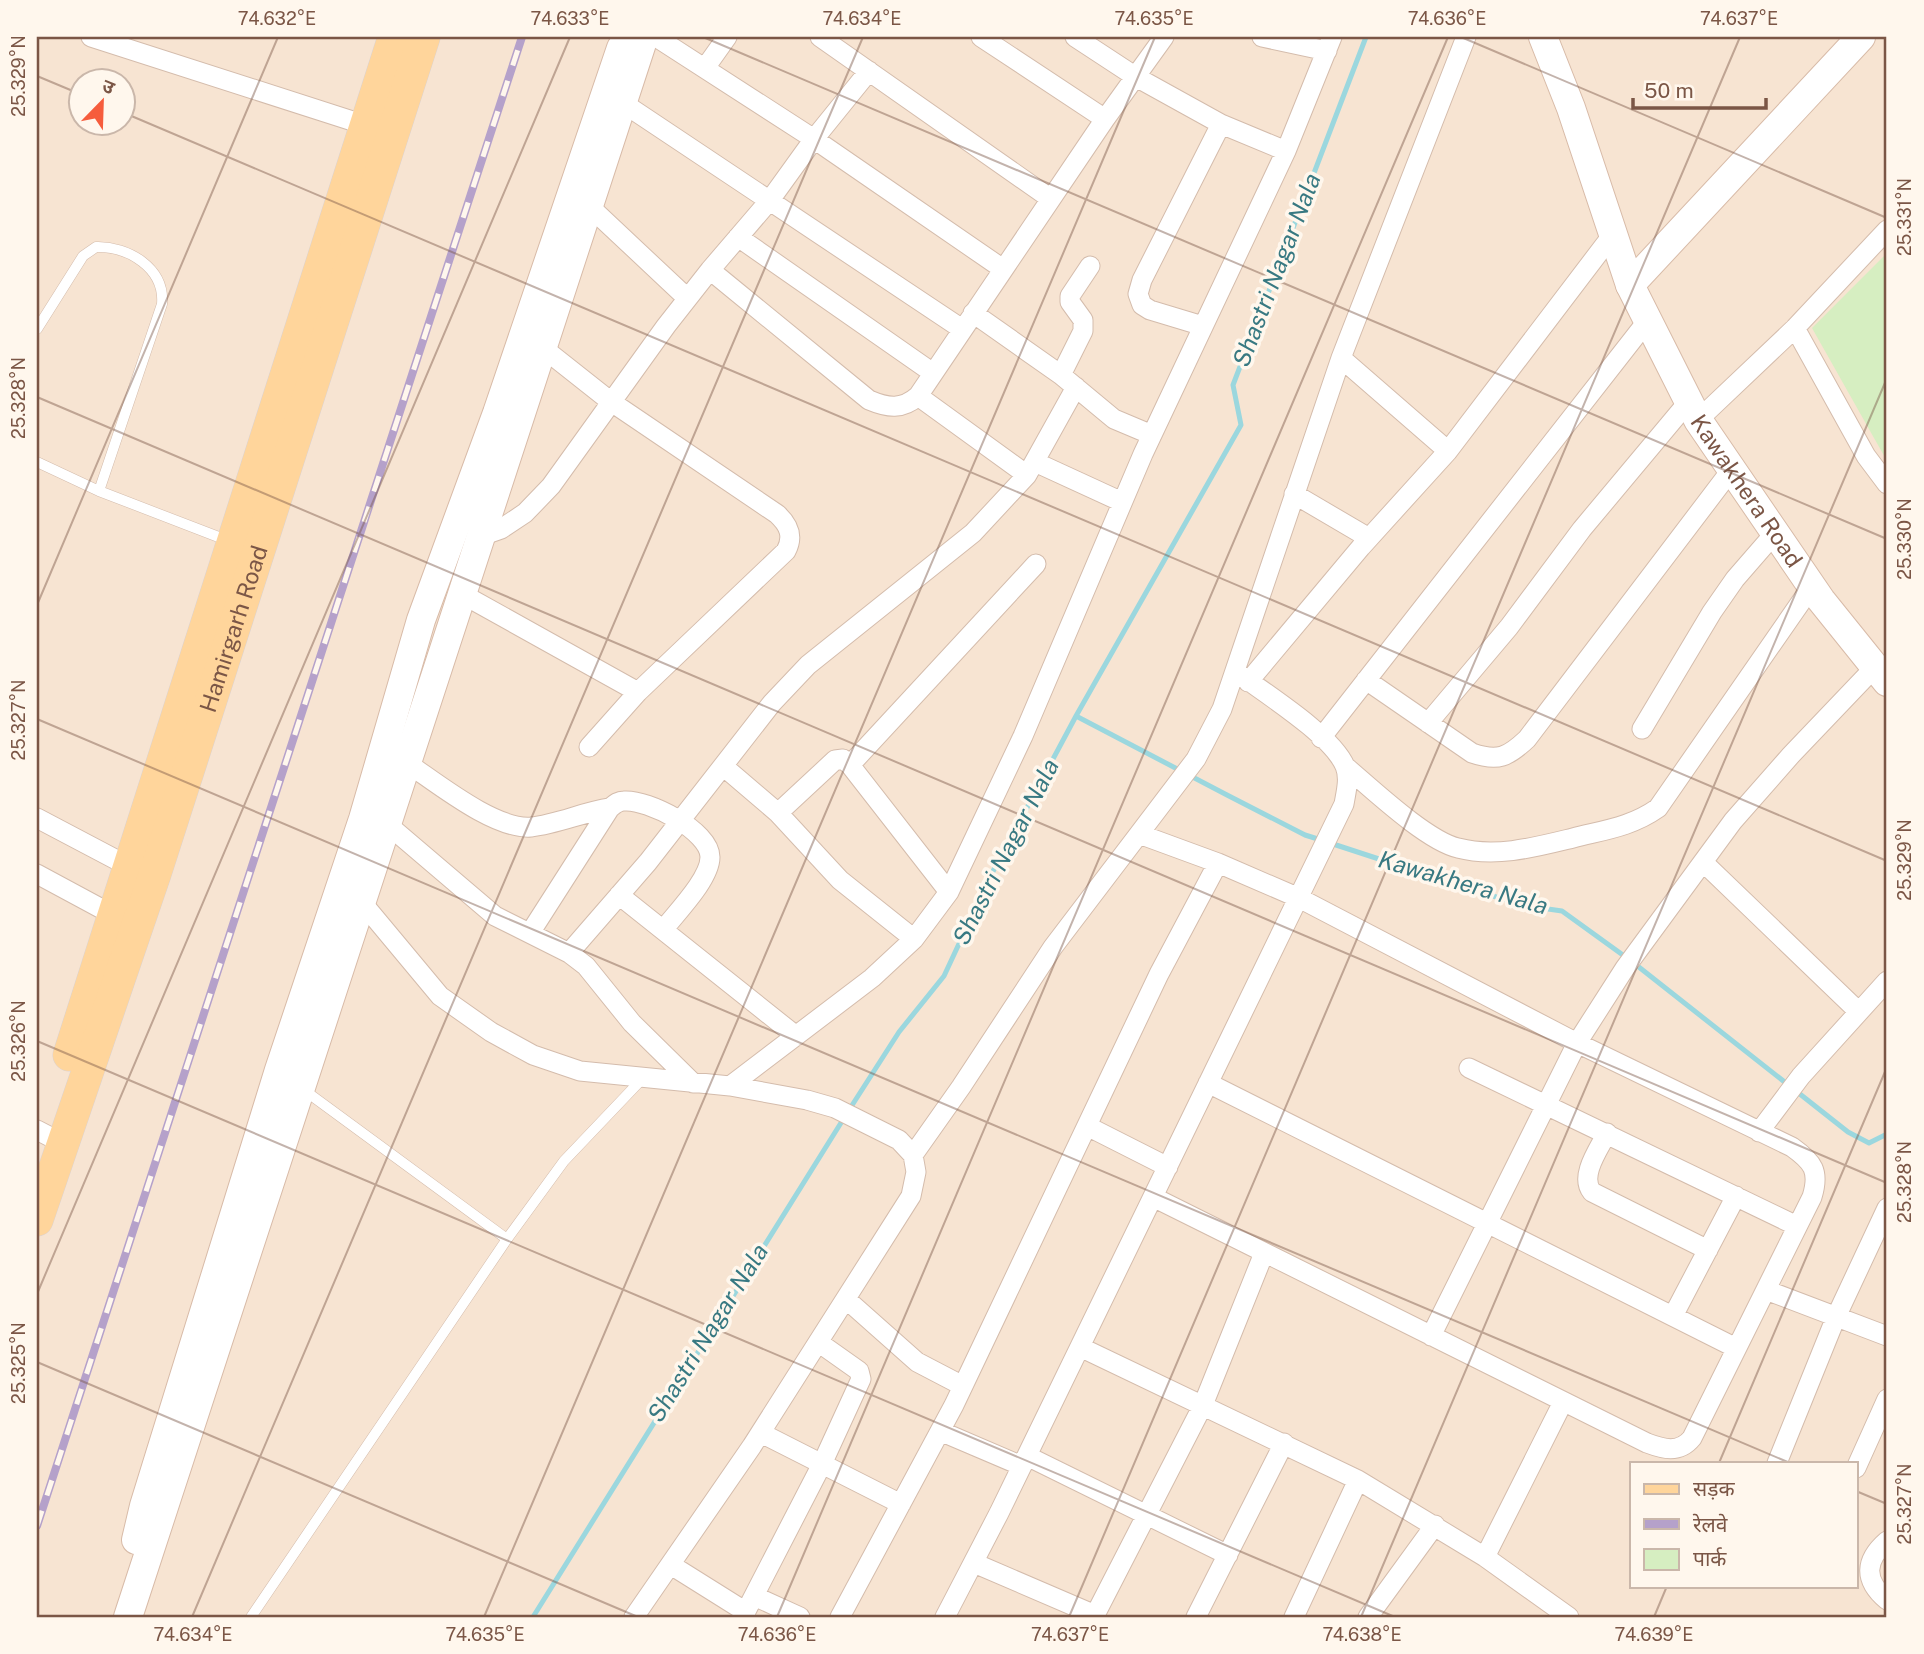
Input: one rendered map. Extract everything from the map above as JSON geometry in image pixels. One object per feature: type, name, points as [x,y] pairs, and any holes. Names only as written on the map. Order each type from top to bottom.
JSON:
[{"type":"main road","name":"Hamirgarh Road","points":[[37,1220],[45,1140],[394,37]]},
{"type":"main road","name":"Hamirgarh Road","points":[[45,1140],[155,874],[424,37]]},
{"type":"street","points":[[91,37],[365,125]]},
{"type":"street","points":[[116,1617],[144,1506],[279,1070],[344,880],[421,620],[497,413],[626,37]]},
{"type":"street","points":[[128,1617],[644,37]]},
{"type":"street","points":[[656,37],[814,139],[1003,268]]},
{"type":"street","points":[[705,68],[727,37]]},
{"type":"street","points":[[820,37],[1051,199]]},
{"type":"street","points":[[981,37],[1105,119]]},
{"type":"street","points":[[1075,37],[1136,77],[1221,124],[1286,151]]},
{"type":"street","points":[[710,270],[869,400],[884,407],[908,404],[918,396],[1105,119],[1164,37]]},
{"type":"street","points":[[730,1086],[865,984],[914,939],[949,892],[1023,736],[1152,435],[1286,151],[1329,44],[1262,37]]},
{"type":"street","points":[[1242,676],[1294,494],[1342,358],[1465,37]]},
{"type":"street","name":"Kawakhera Road","points":[[1543,37],[1571,108],[1630,285],[1694,410],[1812,586],[1881,674]]},
{"type":"street","points":[[1630,285],[1860,37]]},
{"type":"street","points":[[481,536],[501,529],[525,513],[551,486],[610,401],[687,299],[770,200],[814,139],[869,71]]},
{"type":"street","points":[[623,103],[962,329]]},
{"type":"street","points":[[1203,326],[1150,310],[1142,305],[1138,294],[1142,281],[1221,124]]},
{"type":"street","points":[[589,206],[687,299]]},
{"type":"street","points":[[1429,723],[1509,627],[1582,529],[1694,410],[1796,328],[1886,233]]},
{"type":"street","points":[[913,1155],[1053,947],[1196,759],[1242,676],[1448,451],[1613,234]]},
{"type":"street","points":[[738,237],[933,373]]},
{"type":"street","points":[[569,953],[680,820],[772,703],[808,665],[973,533],[1031,469],[1068,381],[1084,324],[1070,302],[1070,296],[1090,266]]},
{"type":"street","points":[[973,313],[1068,381],[1114,419],[1152,435]]},
{"type":"street","points":[[1321,738],[1648,320]]},
{"type":"street","points":[[1796,328],[1866,456],[1887,484]]},
{"type":"street","points":[[543,348],[610,401],[777,514],[784,520],[791,536],[791,543],[786,551],[638,692],[589,747]]},
{"type":"street","points":[[1342,358],[1448,451]]},
{"type":"street","points":[[918,396],[1031,469],[1122,502]]},
{"type":"street","points":[[1366,680],[1472,753],[1503,757],[1513,752],[1527,739],[1732,469]]},
{"type":"street","points":[[1294,494],[1369,538]]},
{"type":"street","points":[[1642,729],[1712,612],[1735,579],[1775,533]]},
{"type":"street","points":[[850,765],[1037,564]]},
{"type":"street","points":[[1242,676],[1334,749],[1346,767],[1419,827],[1455,848],[1490,853],[1525,850],[1545,843],[1608,832],[1634,822],[1658,808],[1812,586]]},
{"type":"street","points":[[462,594],[638,692]]},
{"type":"street","points":[[1431,1336],[1577,1043],[1625,968],[1741,811],[1881,674]]},
{"type":"street","points":[[778,813],[835,760],[843,759],[949,892]]},
{"type":"street","points":[[407,763],[493,819],[510,826],[544,825],[589,811],[610,808]]},
{"type":"street","points":[[723,766],[778,813],[840,880],[914,939]]},
{"type":"street","points":[[945,1617],[1025,1461],[1333,831],[1344,804],[1346,767]]},
{"type":"street","points":[[530,933],[610,808],[619,802],[636,802],[680,820],[706,843],[710,860],[702,880],[663,930]]},
{"type":"street","points":[[37,818],[130,867]]},
{"type":"street","points":[[387,824],[495,916],[569,953],[586,966],[632,1023],[693,1083]]},
{"type":"street","points":[[1139,834],[1218,863],[1299,898],[1577,1043],[1792,1147],[1807,1157],[1814,1168],[1815,1185],[1692,1438],[1680,1448],[1665,1449],[1563,1402],[1153,1197]]},
{"type":"street","points":[[1703,862],[1859,1012]]},
{"type":"street","points":[[840,1617],[963,1386],[1159,974],[1218,863]]},
{"type":"street","points":[[37,874],[115,916]]},
{"type":"street","points":[[344,880],[440,996],[491,1032],[533,1055],[580,1071],[730,1086],[807,1100],[835,1108],[880,1129],[899,1140],[913,1155],[916,1172],[911,1196],[761,1433],[634,1617]]},
{"type":"street","points":[[619,895],[796,1036]]},
{"type":"street","points":[[1759,1132],[1801,1076],[1887,981]]},
{"type":"street","points":[[1469,1068],[1797,1226]]},
{"type":"street","points":[[1209,1083],[1736,1348]]},
{"type":"street","points":[[1087,1126],[1168,1167]]},
{"type":"street","points":[[1606,1133],[1587,1175],[1588,1187],[1592,1192],[1708,1250]]},
{"type":"street","points":[[1673,1316],[1736,1196]]},
{"type":"street","points":[[1777,1462],[1836,1317],[1887,1208]]},
{"type":"street","points":[[974,1563],[1094,1616],[1203,1405],[1264,1253]]},
{"type":"street","points":[[1766,1290],[1887,1336]]},
{"type":"street","points":[[846,1299],[917,1362],[963,1386]]},
{"type":"street","points":[[748,1608],[822,1464],[861,1376],[859,1371],[818,1342]]},
{"type":"street","points":[[1080,1346],[1358,1480],[1485,1557],[1567,1617]]},
{"type":"street","points":[[1857,1466],[1887,1399]]},
{"type":"street","points":[[1485,1557],[1563,1402]]},
{"type":"street","points":[[940,1431],[1025,1461],[1147,1515],[1228,1555]]},
{"type":"street","points":[[761,1433],[901,1504]]},
{"type":"street","points":[[1196,1617],[1284,1443]]},
{"type":"street","points":[[1294,1617],[1358,1480]]},
{"type":"street","points":[[1368,1617],[1435,1525]]},
{"type":"street","points":[[1887,1541],[1877,1550],[1869,1570],[1871,1581],[1887,1600]]},
{"type":"street","points":[[671,1565],[748,1608],[800,1617]]},
{"type":"lane","points":[[37,329],[83,256],[96,247],[119,249],[137,258],[150,268],[163,290],[162,303],[99,491]]},
{"type":"lane","points":[[37,462],[99,491],[233,543]]},
{"type":"lane","points":[[251,1617],[507,1239],[564,1161],[644,1077]]},
{"type":"lane","points":[[301,1087],[507,1239]]},
{"type":"shaded area","points":[[37,37],[1887,37],[1887,1617],[37,1617]]},
{"type":"green space","points":[[1884,256],[1887,259],[1887,461],[1812,328]]},
{"type":"waterway","name":"Shastri Nagar Nala","points":[[849,1110],[899,1032],[944,976],[991,875],[1076,716],[1241,425],[1233,385],[1366,37]]},
{"type":"waterway","name":"Kawakhera Nala","points":[[1076,716],[1305,835],[1321,840]]},
{"type":"waterway","name":"Kawakhera Nala","points":[[1330,843],[1486,894],[1527,906],[1562,911],[1627,958]]},
{"type":"waterway","name":"Kawakhera Nala","points":[[1635,964],[1848,1132],[1869,1143],[1887,1134]]},
{"type":"waterway","name":"Shastri Nagar Nala","points":[[533,1617],[844,1118]]},
{"type":"railway","points":[[37,1526],[522,37]]}]
